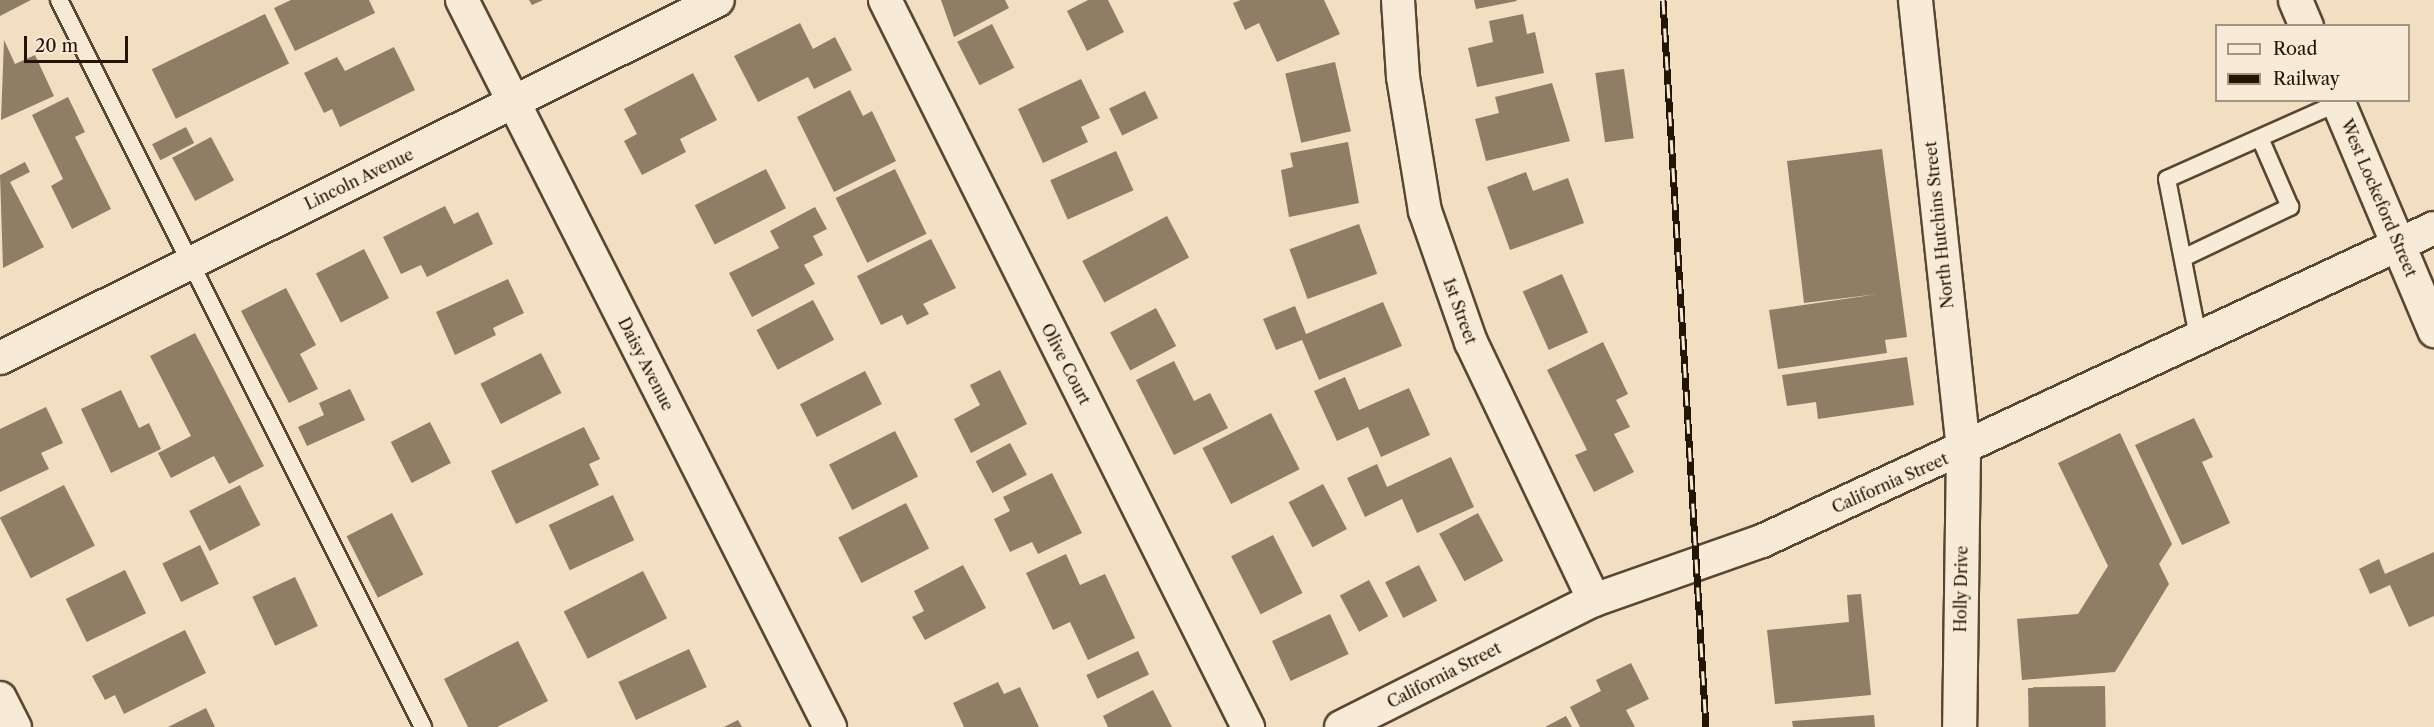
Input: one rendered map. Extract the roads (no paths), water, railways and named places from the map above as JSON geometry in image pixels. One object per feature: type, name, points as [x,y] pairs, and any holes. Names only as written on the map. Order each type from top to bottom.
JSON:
[{"type":"street","name":"Daisy Avenue","points":[[462,0],[830,727]]},
{"type":"street","name":"Lincoln Avenue","points":[[0,357],[190,261],[514,104],[718,0]]},
{"type":"street","name":"Olive Court","points":[[885,0],[1248,727]]},
{"type":"street","name":"1st Street","points":[[1398,0],[1403,77],[1425,211],[1471,342],[1593,600]]},
{"type":"street","name":"North Hutchins Street","points":[[1915,0],[1963,450]]},
{"type":"street","points":[[2295,0],[2305,24]]},
{"type":"street","name":"West Lockeford Street","points":[[2338,102],[2434,330]]},
{"type":"street","name":"California Street","points":[[1341,727],[1593,600],[1762,541],[1963,450],[2397,242],[2434,228]]},
{"type":"street","name":"Holly Drive","points":[[1959,727],[1963,450]]},
{"type":"street","points":[[0,698],[15,727]]},
{"type":"lane","points":[[59,0],[423,727]]},
{"type":"lane","points":[[2198,337],[2167,179],[2338,102]]},
{"type":"lane","points":[[2183,258],[2290,207],[2260,138]]},
{"type":"railway","points":[[1663,0],[1706,727]]}]
